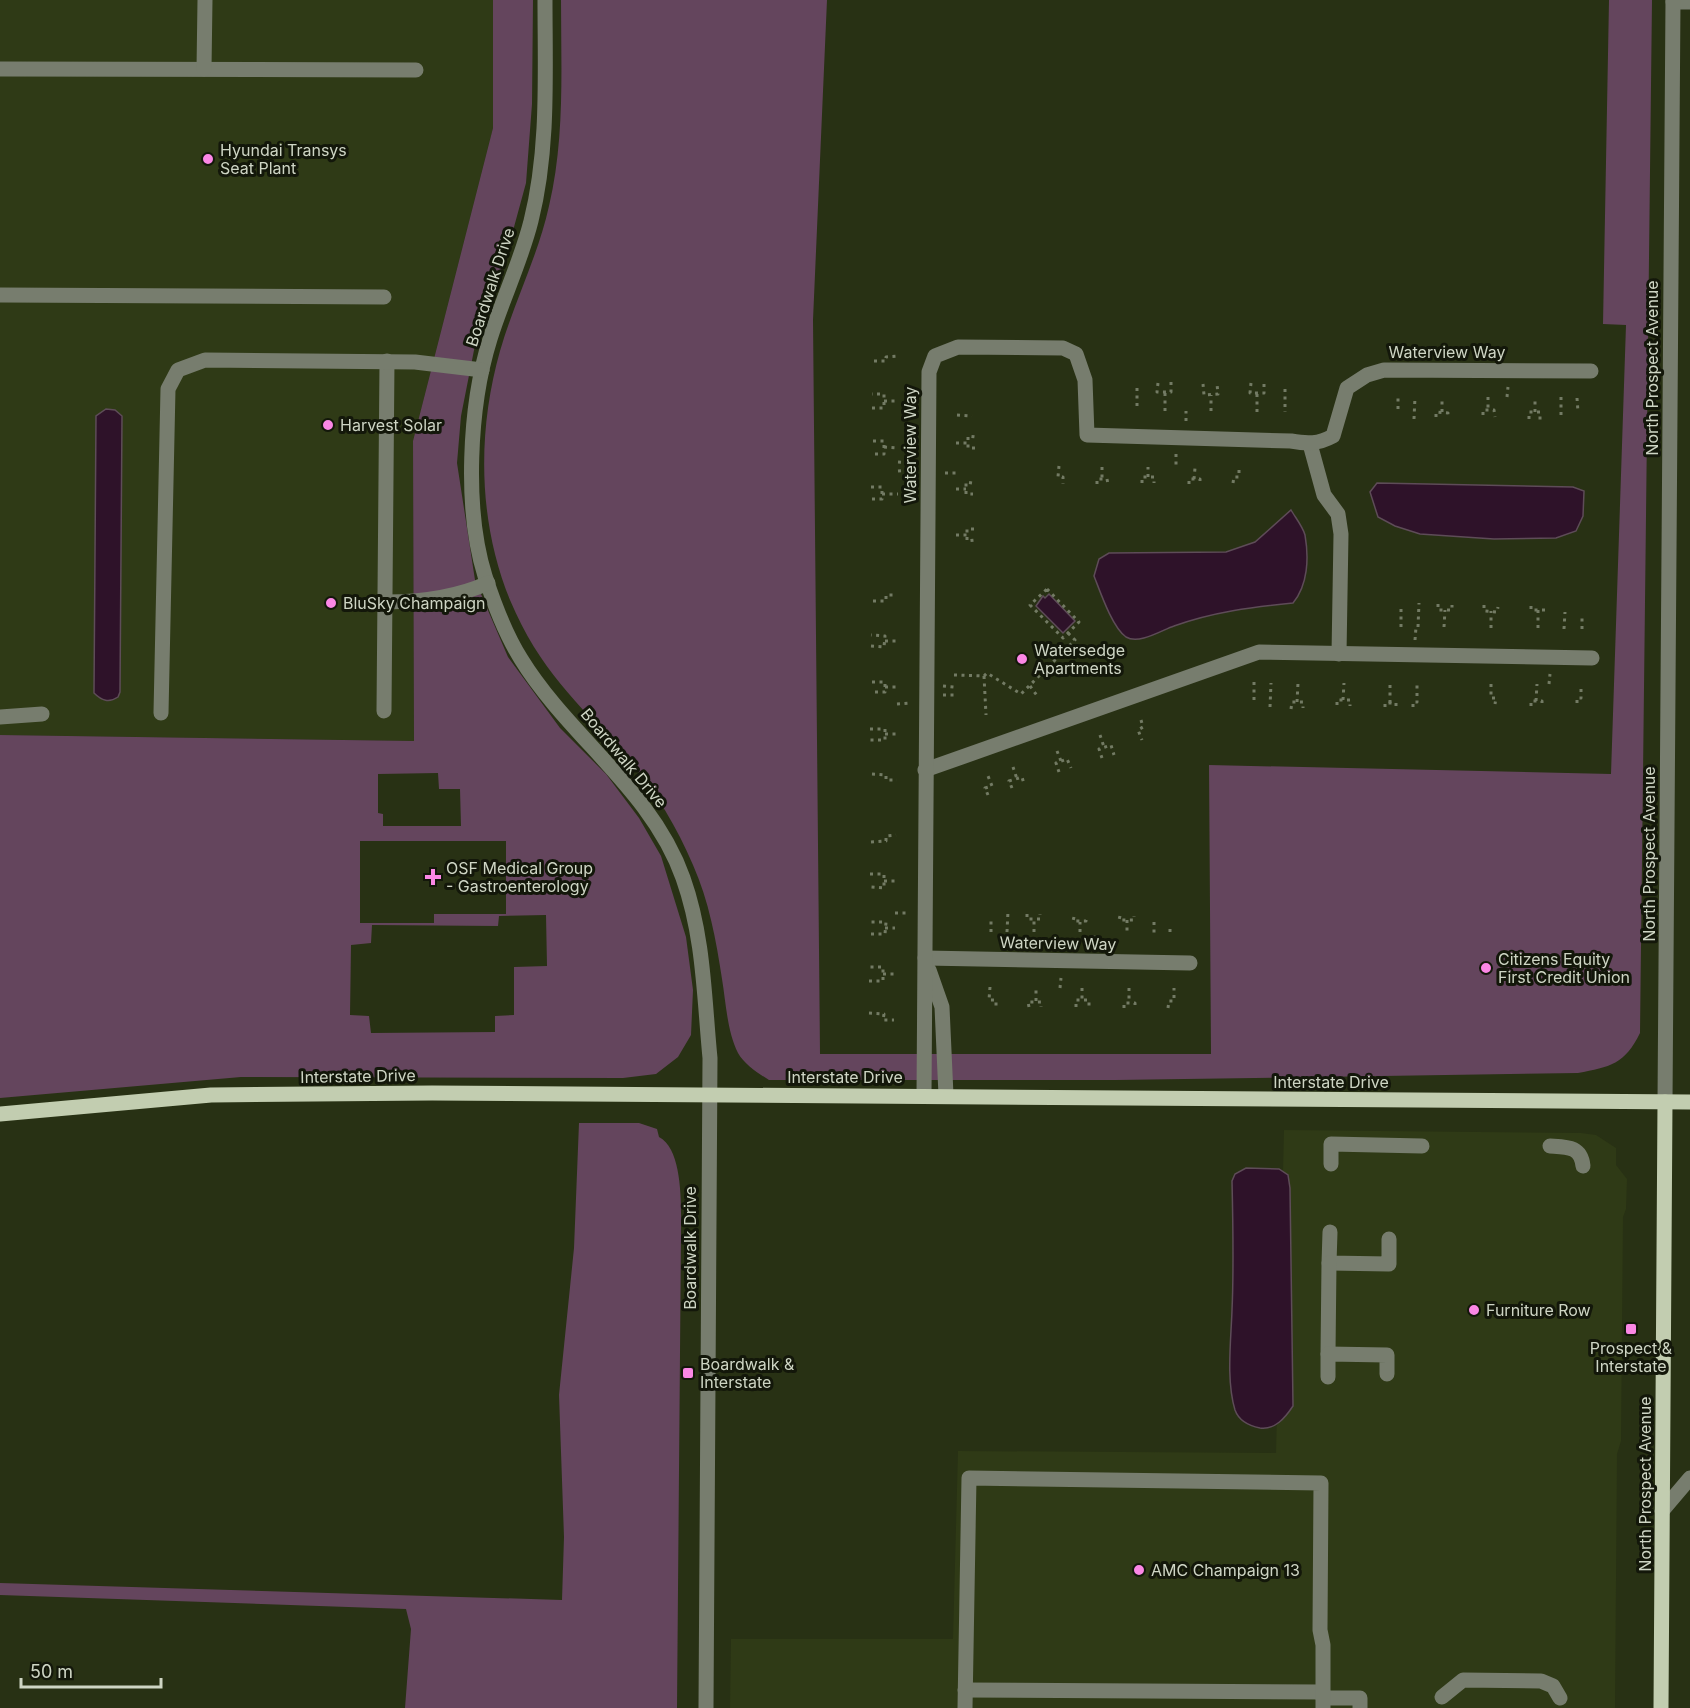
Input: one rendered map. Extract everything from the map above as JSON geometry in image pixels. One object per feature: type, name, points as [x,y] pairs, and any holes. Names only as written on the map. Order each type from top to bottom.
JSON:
[{"type":"main road","name":"Interstate Drive","points":[[0,1114],[211,1095],[946,1095],[1690,1102]]},
{"type":"main road","name":"North Prospect Avenue","points":[[1661,1708],[1665,1102]]},
{"type":"street","points":[[204,69],[205,0]]},
{"type":"street","name":"Boardwalk Drive","points":[[545,0],[543,160],[530,223],[482,370],[473,425],[472,480],[475,515],[488,583],[521,660],[560,709],[635,795],[656,825],[683,877],[703,957],[710,1058],[706,1708]]},
{"type":"street","points":[[1673,1],[1690,2]]},
{"type":"street","name":"North Prospect Avenue","points":[[1665,1102],[1673,1]]},
{"type":"street","points":[[0,69],[416,70]]},
{"type":"street","points":[[0,295],[384,297]]},
{"type":"street","name":"Waterview Way","points":[[924,1096],[929,372],[935,356],[958,347],[1063,348],[1076,354],[1085,380],[1087,435],[1291,441],[1310,444],[1333,436],[1347,387],[1367,375],[1384,370],[1591,371]]},
{"type":"street","points":[[161,713],[168,388],[178,370],[205,360],[415,362],[482,370]]},
{"type":"street","points":[[384,711],[387,362]]},
{"type":"street","points":[[1310,444],[1324,495],[1338,514],[1341,534],[1339,654]]},
{"type":"street","points":[[385,602],[421,602],[467,593],[488,583]]},
{"type":"street","points":[[925,770],[1252,654],[1592,658]]},
{"type":"street","points":[[0,717],[42,714]]},
{"type":"street","name":"Waterview Way","points":[[925,958],[1190,963]]},
{"type":"street","name":"Waterview Way","points":[[925,958],[942,1007],[946,1095]]},
{"type":"street","points":[[1331,1164],[1331,1144],[1422,1146]]},
{"type":"street","points":[[1550,1146],[1569,1147],[1577,1151],[1582,1157],[1583,1166]]},
{"type":"street","points":[[1328,1377],[1330,1232]]},
{"type":"street","points":[[1329,1263],[1389,1264],[1389,1239]]},
{"type":"street","points":[[1329,1354],[1387,1355],[1387,1374]]},
{"type":"street","points":[[965,1708],[969,1478],[1322,1483],[1320,1630],[1323,1645],[1323,1699]]},
{"type":"street","points":[[1662,1511],[1690,1478]]},
{"type":"street","points":[[1442,1697],[1463,1680],[1541,1681],[1553,1686],[1560,1698]]},
{"type":"street","points":[[965,1690],[1360,1698],[1360,1708]]},
{"type":"path","points":[[874,361],[886,361],[886,357],[898,356]]},
{"type":"path","points":[[1158,383],[1157,392],[1171,392],[1171,382]]},
{"type":"path","points":[[1251,383],[1250,393],[1264,393],[1264,382]]},
{"type":"path","points":[[1203,384],[1204,395],[1211,395],[1218,394],[1217,384]]},
{"type":"path","points":[[1137,388],[1137,410]]},
{"type":"path","points":[[1285,389],[1285,412]]},
{"type":"path","points":[[1165,392],[1165,411]]},
{"type":"path","points":[[1257,393],[1257,412]]},
{"type":"path","points":[[872,394],[884,394],[884,408],[872,408]]},
{"type":"path","points":[[1211,395],[1211,411]]},
{"type":"path","points":[[1398,397],[1398,409]]},
{"type":"path","points":[[1414,419],[1415,397]]},
{"type":"path","points":[[1442,397],[1442,412]]},
{"type":"path","points":[[1488,397],[1488,410]]},
{"type":"path","points":[[1535,397],[1535,412]]},
{"type":"path","points":[[1561,397],[1561,417]]},
{"type":"path","points":[[1577,398],[1578,412]]},
{"type":"path","points":[[884,401],[898,401]]},
{"type":"path","points":[[1483,416],[1483,410],[1494,410],[1495,417]]},
{"type":"path","points":[[1436,417],[1436,412],[1442,412],[1448,413],[1447,418]]},
{"type":"path","points":[[1529,419],[1529,412],[1540,412],[1540,420]]},
{"type":"path","points":[[957,415],[972,416]]},
{"type":"path","points":[[975,448],[968,448],[968,436],[976,437]]},
{"type":"path","points":[[873,441],[884,441],[884,454],[874,454]]},
{"type":"path","points":[[957,443],[968,443]]},
{"type":"path","points":[[884,447],[898,448]]},
{"type":"path","points":[[1059,466],[1058,477],[1063,477],[1063,484]]},
{"type":"path","points":[[1102,467],[1102,479]]},
{"type":"path","points":[[1148,467],[1148,477]]},
{"type":"path","points":[[1194,479],[1195,468]]},
{"type":"path","points":[[1233,483],[1234,477],[1239,477],[1239,468]]},
{"type":"path","points":[[1142,483],[1142,477],[1154,477],[1154,483]]},
{"type":"path","points":[[1097,484],[1097,479],[1107,479],[1108,484]]},
{"type":"path","points":[[1189,484],[1189,479],[1200,479],[1200,484]]},
{"type":"path","points":[[972,483],[966,482],[966,494],[973,494]]},
{"type":"path","points":[[871,487],[882,487],[882,499],[872,499]]},
{"type":"path","points":[[956,489],[966,489]]},
{"type":"path","points":[[882,494],[898,494]]},
{"type":"path","points":[[974,529],[967,529],[967,540],[976,540]]},
{"type":"path","points":[[956,535],[967,535]]},
{"type":"path","points":[[1047,589],[1079,621],[1068,633],[1063,638],[1030,605],[1047,589]]},
{"type":"path","points":[[873,601],[886,601],[886,595],[897,596]]},
{"type":"path","points":[[1418,627],[1419,603]]},
{"type":"path","points":[[1438,604],[1438,610],[1452,610],[1452,604]]},
{"type":"path","points":[[1484,605],[1484,611],[1497,612],[1498,607]]},
{"type":"path","points":[[1531,606],[1531,610],[1545,610],[1545,606]]},
{"type":"path","points":[[1401,609],[1401,627]]},
{"type":"path","points":[[1444,627],[1445,610]]},
{"type":"path","points":[[1538,610],[1538,628]]},
{"type":"path","points":[[1491,611],[1491,628]]},
{"type":"path","points":[[1564,629],[1565,612]]},
{"type":"path","points":[[1582,615],[1582,629]]},
{"type":"path","points":[[954,675],[984,676],[987,673],[1021,694],[1075,640],[1068,633]]},
{"type":"path","points":[[871,636],[885,636],[884,647],[871,646]]},
{"type":"path","points":[[885,641],[897,641]]},
{"type":"path","points":[[984,676],[986,715]]},
{"type":"path","points":[[872,681],[885,682],[885,692],[873,692]]},
{"type":"path","points":[[1254,682],[1254,700]]},
{"type":"path","points":[[1270,707],[1271,683]]},
{"type":"path","points":[[1297,702],[1298,683]]},
{"type":"path","points":[[1343,700],[1344,683]]},
{"type":"path","points":[[1390,684],[1390,703]]},
{"type":"path","points":[[1413,707],[1413,702],[1417,702],[1417,684]]},
{"type":"path","points":[[1491,684],[1491,698],[1496,698],[1495,704]]},
{"type":"path","points":[[1536,701],[1537,684]]},
{"type":"path","points":[[1577,703],[1577,698],[1581,698],[1581,685]]},
{"type":"path","points":[[1029,686],[1038,697]]},
{"type":"path","points":[[885,687],[897,687]]},
{"type":"path","points":[[1337,705],[1337,700],[1350,700],[1350,706]]},
{"type":"path","points":[[1531,706],[1531,701],[1542,701],[1542,706]]},
{"type":"path","points":[[1291,709],[1292,702],[1303,702],[1303,708]]},
{"type":"path","points":[[1385,707],[1385,702],[1396,703],[1396,709]]},
{"type":"path","points":[[1141,720],[1143,727],[1138,730],[1142,740]]},
{"type":"path","points":[[870,729],[885,729],[885,740],[870,740]]},
{"type":"path","points":[[885,734],[897,734]]},
{"type":"path","points":[[1100,735],[1104,747]]},
{"type":"path","points":[[1102,758],[1099,749],[1111,745],[1114,755]]},
{"type":"path","points":[[1057,751],[1061,761]]},
{"type":"path","points":[[1059,772],[1056,764],[1067,759],[1071,768]]},
{"type":"path","points":[[1013,767],[1017,778]]},
{"type":"path","points":[[872,774],[886,775],[886,780],[897,780]]},
{"type":"path","points":[[988,776],[992,786],[985,788],[988,795]]},
{"type":"path","points":[[1012,788],[1009,782],[1017,778],[1022,777],[1024,784]]},
{"type":"path","points":[[871,842],[886,841],[886,836],[896,835]]},
{"type":"path","points":[[870,874],[884,874],[884,888],[871,887]]},
{"type":"path","points":[[884,881],[896,881]]},
{"type":"path","points":[[1007,932],[1008,911]]},
{"type":"path","points":[[1027,914],[1027,919],[1040,919],[1040,914]]},
{"type":"path","points":[[1074,917],[1074,921],[1086,921],[1086,916]]},
{"type":"path","points":[[1120,916],[1119,920],[1134,920],[1134,916]]},
{"type":"path","points":[[1034,919],[1034,932]]},
{"type":"path","points":[[1127,920],[1127,932]]},
{"type":"path","points":[[991,921],[991,932]]},
{"type":"path","points":[[1080,921],[1080,932]]},
{"type":"path","points":[[871,922],[886,922],[885,934],[871,934]]},
{"type":"path","points":[[1154,922],[1154,933]]},
{"type":"path","points":[[1170,925],[1170,933]]},
{"type":"path","points":[[885,928],[895,928]]},
{"type":"path","points":[[869,967],[883,967],[883,981],[869,981]]},
{"type":"path","points":[[883,974],[895,974]]},
{"type":"path","points":[[990,987],[989,1000],[996,1000],[996,1007]]},
{"type":"path","points":[[1036,988],[1036,1002]]},
{"type":"path","points":[[1082,988],[1082,1000]]},
{"type":"path","points":[[1129,988],[1129,1002]]},
{"type":"path","points":[[1168,1008],[1168,1001],[1174,1001],[1174,988]]},
{"type":"path","points":[[1076,1006],[1076,1000],[1089,1000],[1089,1007]]},
{"type":"path","points":[[1029,1007],[1029,1002],[1041,1002],[1041,1007]]},
{"type":"path","points":[[1124,1008],[1124,1003],[1129,1002],[1135,1003],[1135,1008]]},
{"type":"path","points":[[869,1013],[884,1014],[883,1020],[894,1020]]},
{"type":"shaded area","points":[[0,0],[493,0],[493,128],[413,441],[414,741],[0,735]]},
{"type":"shaded area","points":[[493,0],[533,0],[532,104],[526,183],[505,260],[476,340],[461,416],[457,463],[475,580],[508,657],[560,728],[606,774],[639,818],[661,856],[686,937],[693,990],[691,1035],[678,1057],[656,1074],[623,1078],[241,1077],[0,1098],[0,735],[414,741],[413,441],[493,128]],"holes":[[[438,773],[439,789],[460,789],[461,826],[383,826],[383,814],[378,813],[378,774]],[[360,841],[506,841],[506,914],[434,914],[434,923],[360,923]],[[546,915],[547,966],[514,967],[514,1015],[495,1016],[495,1032],[371,1033],[369,1016],[350,1015],[351,945],[371,943],[372,925],[498,926],[499,916]]]},
{"type":"shaded area","points":[[561,0],[827,0],[813,320],[820,1054],[1211,1054],[1209,765],[1611,774],[1626,325],[1603,324],[1609,0],[1652,0],[1640,1033],[1622,1058],[1608,1066],[1578,1073],[1116,1080],[769,1080],[744,1061],[734,1044],[729,1026],[708,907],[686,850],[663,807],[645,780],[560,684],[534,646],[510,600],[499,570],[492,540],[484,477],[487,413],[500,351],[539,243],[554,181],[560,129]]},
{"type":"shaded area","points":[[106,409],[115,410],[122,416],[120,692],[118,697],[109,700],[100,698],[94,693],[96,416]]},
{"type":"shaded area","points":[[1377,483],[1573,487],[1584,491],[1583,516],[1576,531],[1556,538],[1494,539],[1420,534],[1395,526],[1378,517],[1370,492]]},
{"type":"shaded area","points":[[1291,510],[1304,532],[1307,553],[1302,588],[1293,603],[1218,614],[1189,621],[1137,639],[1126,637],[1116,625],[1094,576],[1099,559],[1109,553],[1226,552],[1255,542]]},
{"type":"shaded area","points":[[1049,594],[1075,621],[1063,633],[1036,606],[1043,596],[1045,598]]},
{"type":"shaded area","points":[[579,1123],[639,1123],[657,1129],[659,1137],[673,1154],[677,1167],[681,1196],[681,1224],[677,1708],[405,1708],[411,1629],[406,1609],[0,1595],[0,1583],[562,1600],[564,1537],[559,1395],[574,1248]]},
{"type":"shaded area","points":[[1284,1130],[1581,1133],[1596,1135],[1616,1148],[1616,1165],[1627,1179],[1626,1209],[1623,1217],[1621,1441],[1617,1454],[1615,1708],[730,1708],[731,1639],[953,1639],[958,1451],[1276,1453]]},
{"type":"shaded area","points":[[1246,1168],[1279,1169],[1288,1175],[1290,1188],[1293,1406],[1279,1422],[1265,1428],[1252,1426],[1239,1417],[1235,1410],[1231,1386],[1232,1181],[1235,1174]]},
{"type":"place","name":"Hyundai Transys Seat Plant","points":[[208,159]]},
{"type":"place","name":"Harvest Solar","points":[[328,425]]},
{"type":"place","name":"BluSky Champaign","points":[[331,603]]},
{"type":"place","name":"Watersedge Apartments","points":[[1022,659]]},
{"type":"place","name":"OSF Medical Group - Gastroenterology","points":[[433,877]]},
{"type":"place","name":"Citizens Equity First Credit Union","points":[[1486,968]]},
{"type":"place","name":"Furniture Row","points":[[1474,1310]]},
{"type":"place","name":"Prospect & Interstate","points":[[1631,1329]]},
{"type":"place","name":"Boardwalk & Interstate","points":[[688,1373]]},
{"type":"place","name":"AMC Champaign 13","points":[[1139,1570]]}]
